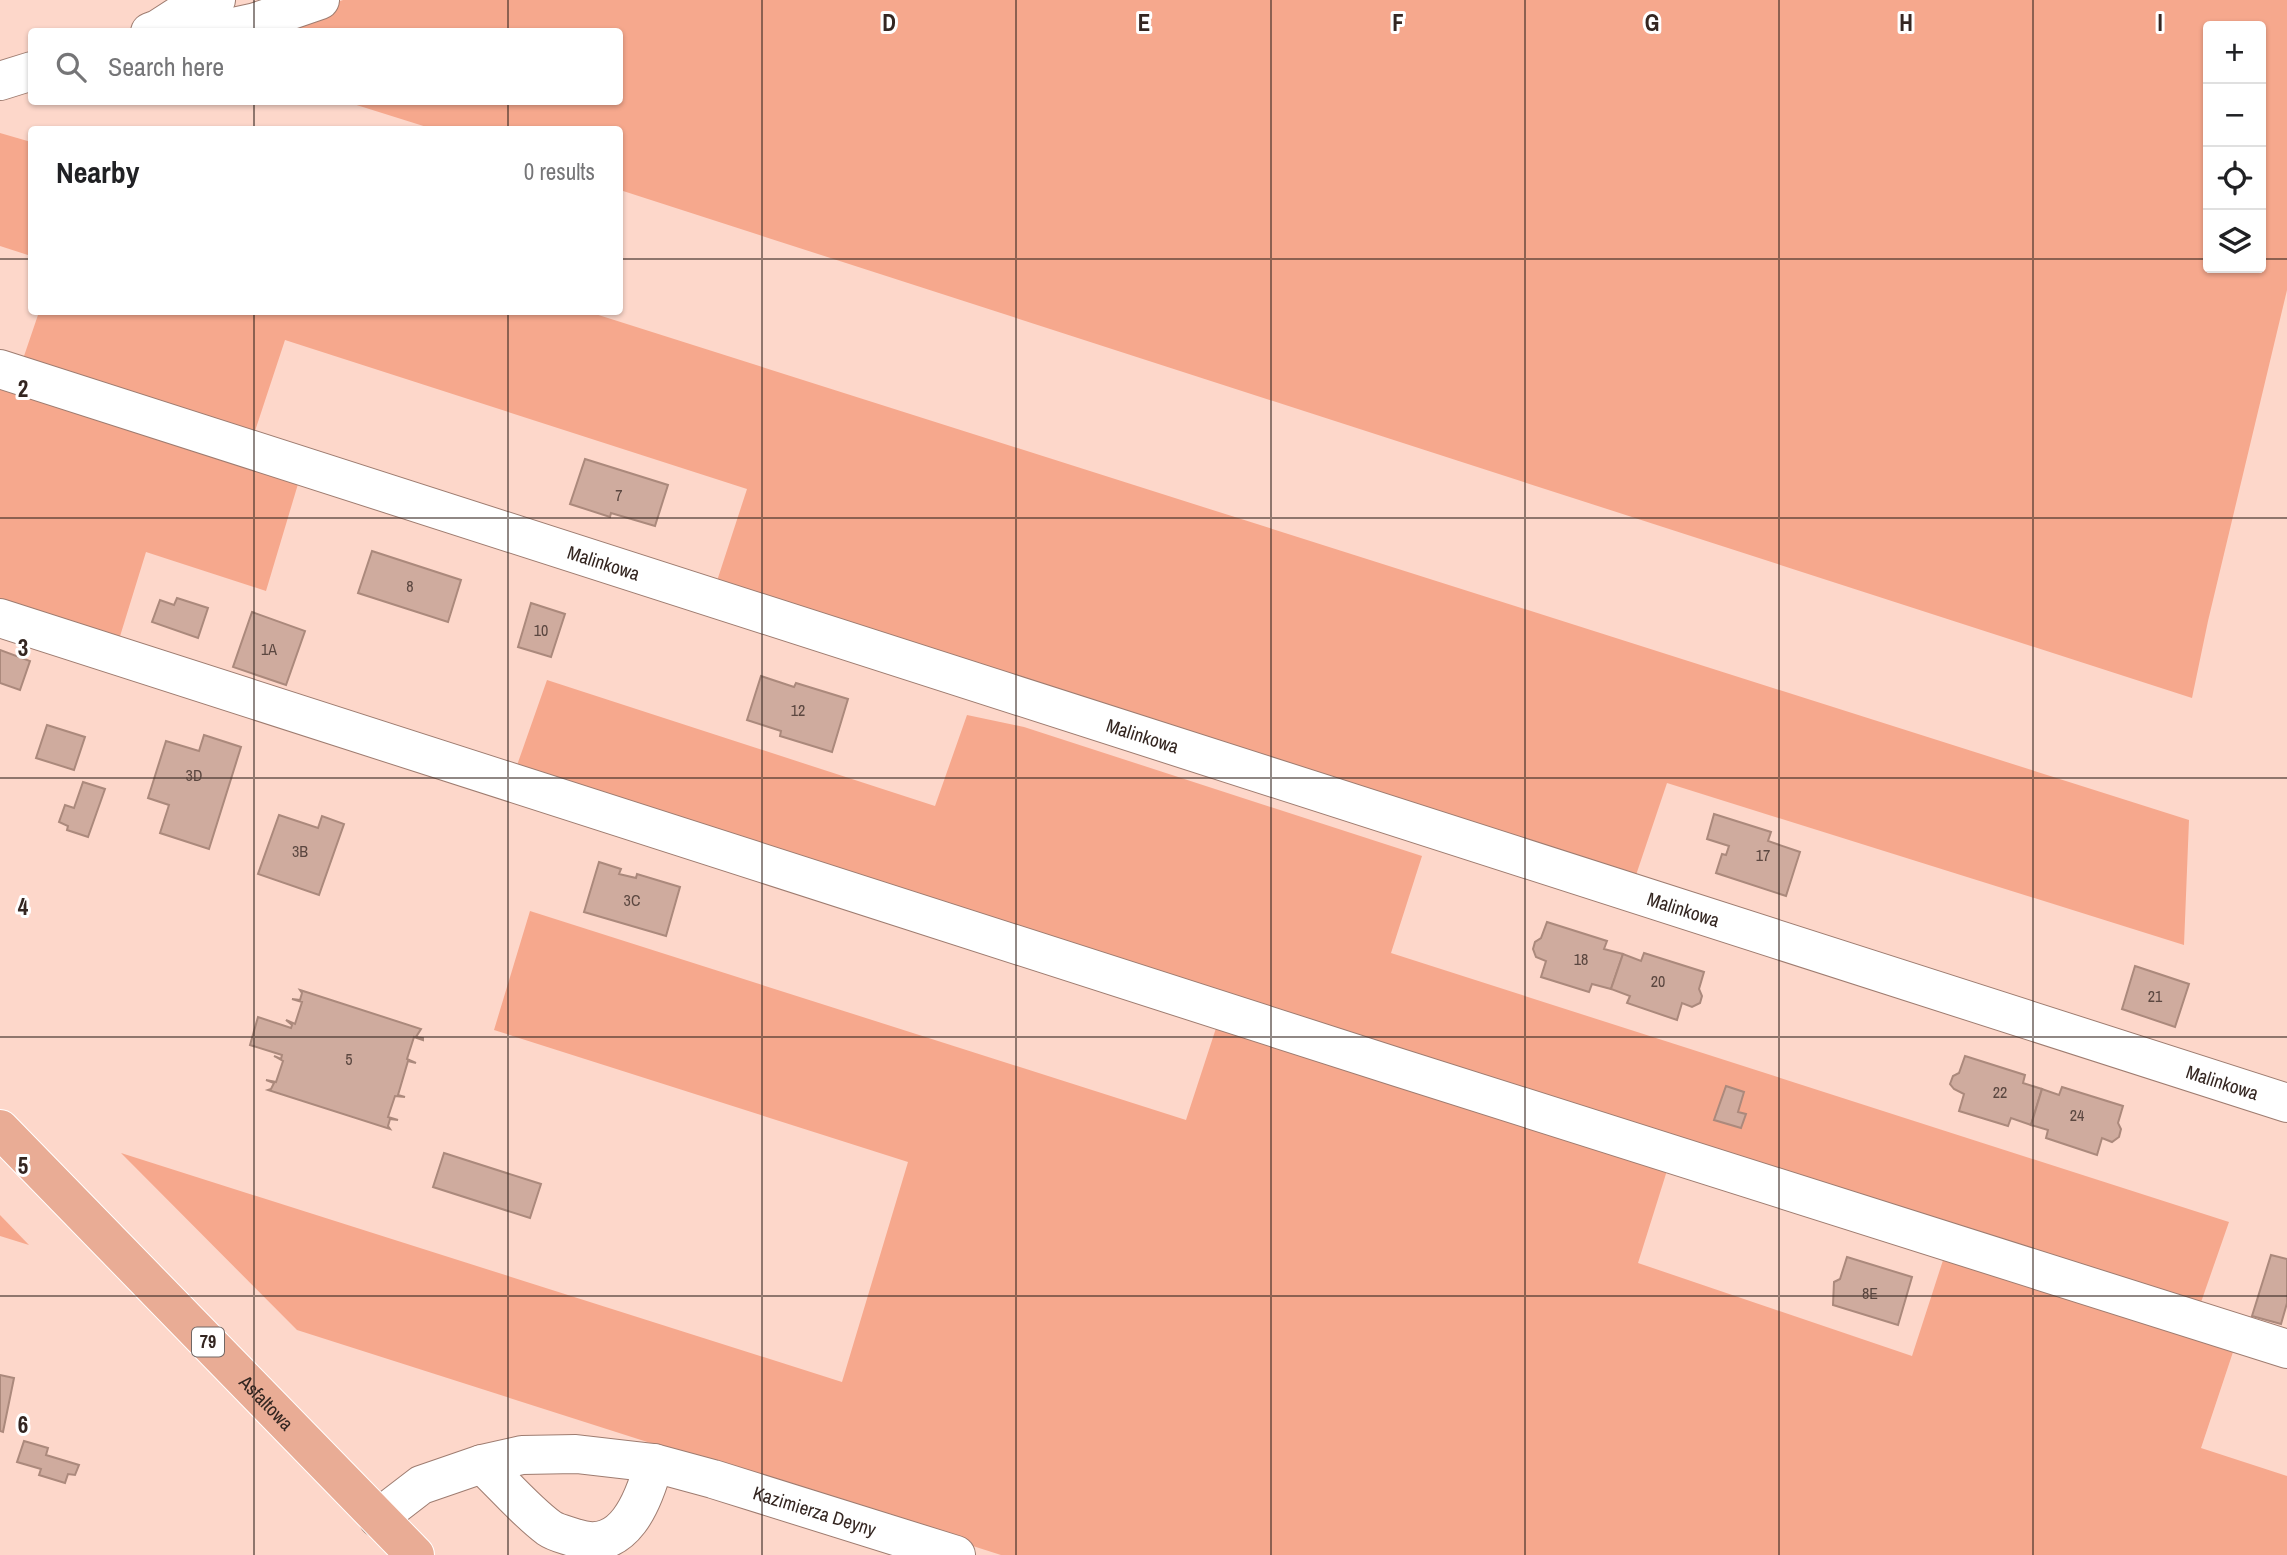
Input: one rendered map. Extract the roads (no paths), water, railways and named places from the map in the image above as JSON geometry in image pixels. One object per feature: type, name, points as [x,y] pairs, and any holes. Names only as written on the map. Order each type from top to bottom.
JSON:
[{"type":"main road","name":"Asfaltowa","points":[[0,1129],[415,1555]]},
{"type":"street","points":[[163,28],[189,9],[216,0]]},
{"type":"street","points":[[228,28],[256,22],[320,0]]},
{"type":"street","points":[[0,81],[28,72]]},
{"type":"street","name":"Malinkowa","points":[[0,369],[2287,1103]]},
{"type":"street","points":[[0,618],[1397,1068],[2287,1349]]},
{"type":"street","name":"Kazimierza Deyny","points":[[378,1518],[422,1485],[482,1464],[522,1455],[576,1454],[654,1463],[956,1555]]},
{"type":"street","points":[[482,1464],[551,1530],[583,1541],[607,1538],[622,1529],[635,1514],[647,1490],[654,1463]]}]
